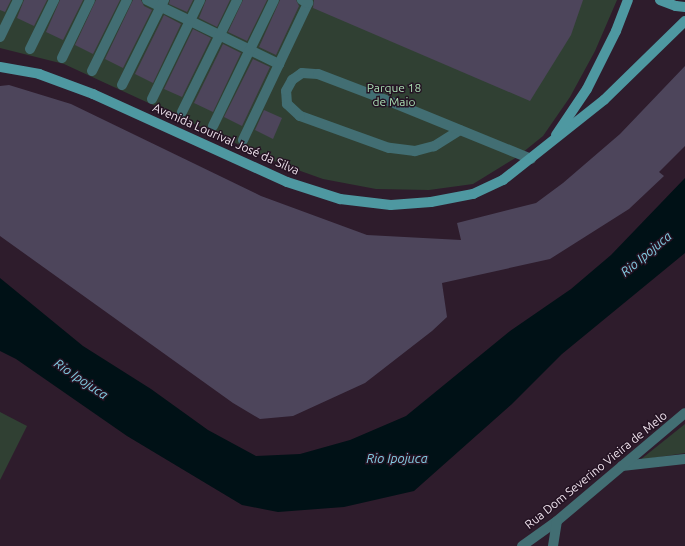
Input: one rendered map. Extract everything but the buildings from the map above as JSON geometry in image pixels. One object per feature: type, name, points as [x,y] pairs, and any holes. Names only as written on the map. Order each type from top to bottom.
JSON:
[{"type":"street","points":[[0,37],[18,0]]},
{"type":"street","points":[[30,49],[54,0]]},
{"type":"street","points":[[62,58],[90,0]]},
{"type":"street","points":[[92,71],[127,0]]},
{"type":"street","points":[[147,0],[162,3],[190,21],[279,64]]},
{"type":"street","points":[[152,99],[200,0]]},
{"type":"street","points":[[182,112],[237,0]]},
{"type":"street","points":[[213,126],[274,0]]},
{"type":"street","points":[[243,140],[308,3],[302,0]]},
{"type":"street","points":[[550,144],[587,89],[616,31],[628,0]]},
{"type":"street","points":[[660,0],[676,6],[685,6]]},
{"type":"street","points":[[122,85],[162,3]]},
{"type":"street","name":"Avenida Lourival José da Silva","points":[[0,67],[39,74],[93,94],[287,182],[340,199],[391,205],[431,202],[473,194],[504,180],[604,100],[685,21]]},
{"type":"street","points":[[460,130],[434,146],[415,151],[389,148],[300,116],[287,104],[286,91],[292,80],[302,73],[318,74],[460,130],[531,159]]},
{"type":"street","name":"Rua Dom Severino Vieira de Melo","points":[[522,546],[557,521],[685,413]]},
{"type":"street","points":[[622,466],[685,459]]},
{"type":"street","points":[[553,546],[557,521]]},
{"type":"green space","name":"Parque 18 de Maio","points":[[0,0],[617,0],[595,51],[570,97],[543,136],[517,157],[473,184],[429,190],[376,189],[323,179],[281,164],[64,64],[0,48]]},
{"type":"green space","points":[[0,412],[27,426],[0,480]]},
{"type":"green space","points":[[685,424],[685,453],[640,460]]},
{"type":"water","name":"Rio Ipojuca","points":[[685,178],[685,253],[562,354],[512,404],[414,491],[344,507],[278,512],[242,505],[127,436],[16,359],[0,351],[0,278],[83,346],[151,389],[208,430],[256,456],[300,454],[350,440],[406,416],[510,331],[571,289],[611,255]]}]
